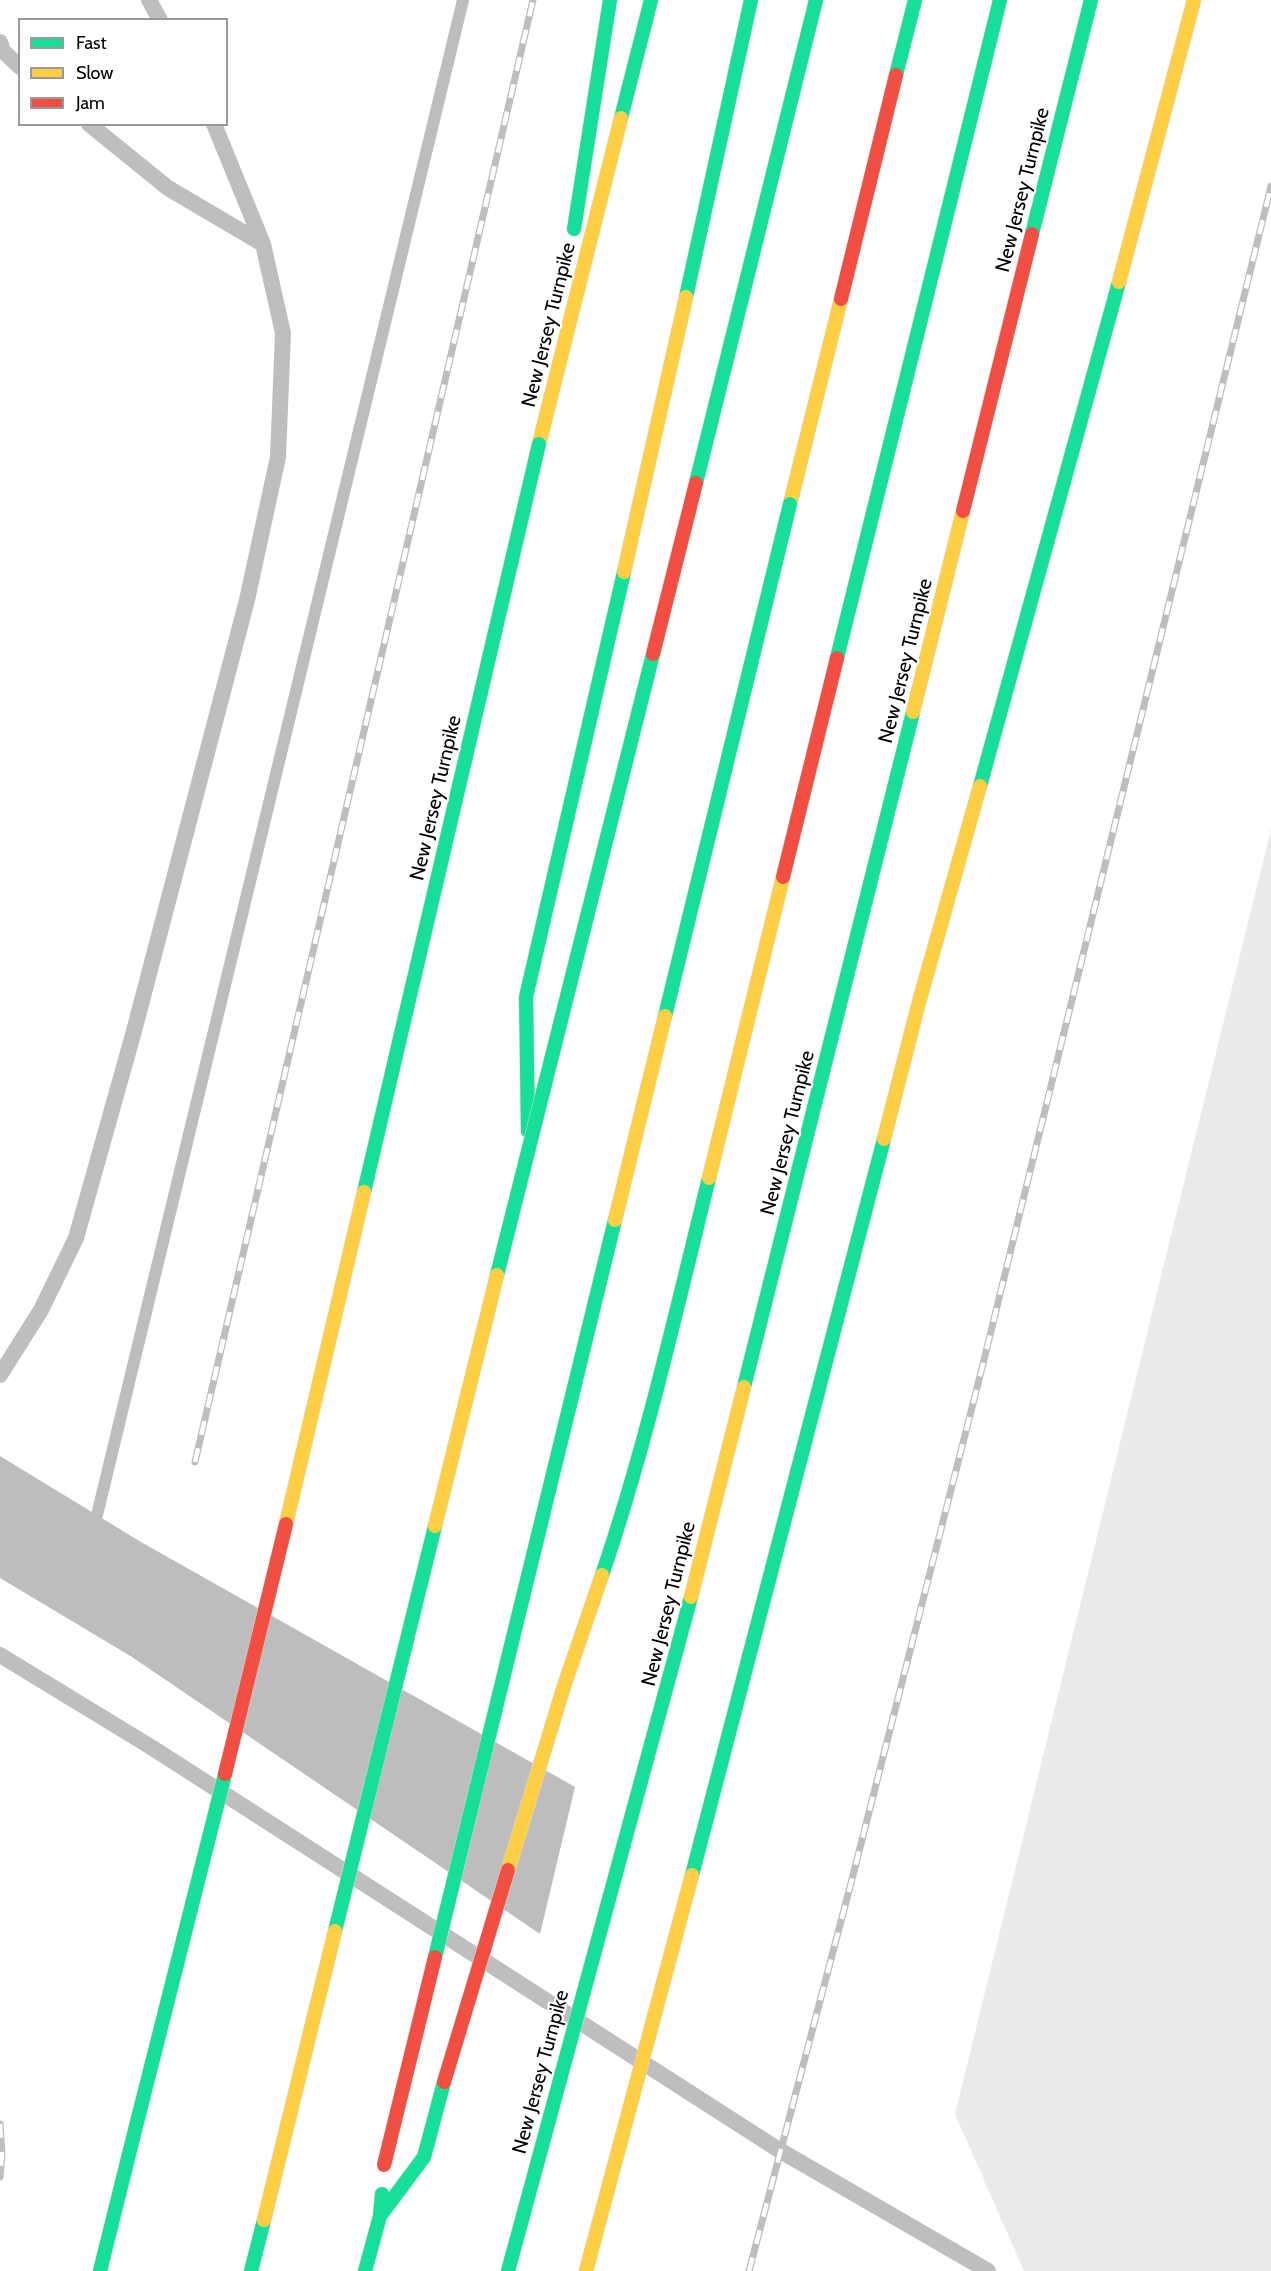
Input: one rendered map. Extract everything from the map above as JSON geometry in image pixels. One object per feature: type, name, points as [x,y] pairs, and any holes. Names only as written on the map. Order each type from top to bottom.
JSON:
[{"type":"highway","points":[[571,245],[610,0]]},
{"type":"highway","name":"New Jersey Turnpike","points":[[100,2271],[263,1624],[539,444],[651,0]]},
{"type":"highway","points":[[529,1147],[526,997],[648,469],[751,0]]},
{"type":"highway","points":[[251,2271],[816,0]]},
{"type":"highway","points":[[365,2271],[380,2216],[384,2165],[915,0]]},
{"type":"highway","points":[[380,2216],[424,2157],[444,2082],[564,1686],[616,1533],[658,1383],[1000,0]]},
{"type":"highway","name":"New Jersey Turnpike","points":[[508,2271],[676,1657],[1091,0]]},
{"type":"highway","points":[[586,2271],[721,1767],[920,1002],[1086,404],[1194,0]]},
{"type":"highway","points":[[539,444],[566,280]]},
{"type":"lane","points":[[149,0],[159,18]]},
{"type":"lane","points":[[0,42],[3,51],[18,65]]},
{"type":"lane","points":[[91,126],[168,188],[263,244]]},
{"type":"lane","points":[[0,1375],[41,1310],[76,1238],[134,1031],[247,600],[278,457],[283,333],[263,244],[215,126]]},
{"type":"lane","points":[[0,1655],[151,1747],[779,2150],[988,2271]]},
{"type":"shaded area","points":[[1271,829],[1271,2271],[1024,2271],[955,2114]]},
{"type":"shaded area","points":[[0,1456],[141,1542],[575,1787],[540,1934],[132,1657],[0,1578]]},
{"type":"waterway","points":[[97,1515],[463,0]]},
{"type":"railway","points":[[195,1462],[533,0]]},
{"type":"railway","points":[[749,2271],[850,1887],[981,1372],[1271,186]]},
{"type":"railway","points":[[0,2124],[2,2155],[0,2177]]},
{"type":"traffic: fast","points":[[574,229],[610,0]]},
{"type":"traffic: fast","points":[[621,118],[651,0]]},
{"type":"traffic: fast","points":[[686,297],[751,0]]},
{"type":"traffic: fast","points":[[696,483],[816,0]]},
{"type":"traffic: fast","points":[[896,75],[915,0]]},
{"type":"traffic: fast","points":[[837,658],[1000,0]]},
{"type":"traffic: fast","points":[[1032,234],[1091,0]]},
{"type":"traffic: fast","points":[[980,786],[1119,282]]},
{"type":"traffic: fast","points":[[364,1192],[539,444]]},
{"type":"traffic: fast","points":[[665,1016],[790,504]]},
{"type":"traffic: fast","points":[[528,1131],[526,997],[624,572]]},
{"type":"traffic: fast","points":[[497,1275],[653,654]]},
{"type":"traffic: fast","points":[[744,1387],[913,712]]},
{"type":"traffic: fast","points":[[692,1875],[884,1139]]},
{"type":"traffic: fast","points":[[602,1575],[633,1477],[709,1178]]},
{"type":"traffic: fast","points":[[435,1957],[615,1220]]},
{"type":"traffic: fast","points":[[335,1931],[435,1526]]},
{"type":"traffic: fast","points":[[508,2271],[691,1597]]},
{"type":"traffic: fast","points":[[133,2138],[225,1774]]},
{"type":"traffic: fast","points":[[380,2216],[424,2157],[444,2082]]},
{"type":"traffic: fast","points":[[100,2271],[133,2138]]},
{"type":"traffic: fast","points":[[365,2271],[380,2216],[382,2194]]},
{"type":"traffic: fast","points":[[251,2271],[264,2220]]},
{"type":"traffic: slow","points":[[1119,282],[1194,0]]},
{"type":"traffic: slow","points":[[539,444],[621,118]]},
{"type":"traffic: slow","points":[[624,572],[686,297]]},
{"type":"traffic: slow","points":[[790,504],[841,299]]},
{"type":"traffic: slow","points":[[913,712],[963,511]]},
{"type":"traffic: slow","points":[[884,1139],[919,1002],[980,786]]},
{"type":"traffic: slow","points":[[709,1178],[783,877]]},
{"type":"traffic: slow","points":[[615,1220],[665,1016]]},
{"type":"traffic: slow","points":[[286,1524],[364,1192]]},
{"type":"traffic: slow","points":[[435,1526],[497,1275]]},
{"type":"traffic: slow","points":[[691,1597],[744,1387]]},
{"type":"traffic: slow","points":[[508,1870],[564,1686],[602,1575]]},
{"type":"traffic: slow","points":[[586,2271],[692,1875]]},
{"type":"traffic: slow","points":[[264,2220],[335,1931]]},
{"type":"traffic: jam","points":[[841,299],[896,75]]},
{"type":"traffic: jam","points":[[963,511],[1032,234]]},
{"type":"traffic: jam","points":[[653,654],[696,483]]},
{"type":"traffic: jam","points":[[783,877],[837,658]]},
{"type":"traffic: jam","points":[[225,1774],[286,1524]]},
{"type":"traffic: jam","points":[[444,2082],[508,1870]]},
{"type":"traffic: jam","points":[[384,2165],[435,1957]]}]
